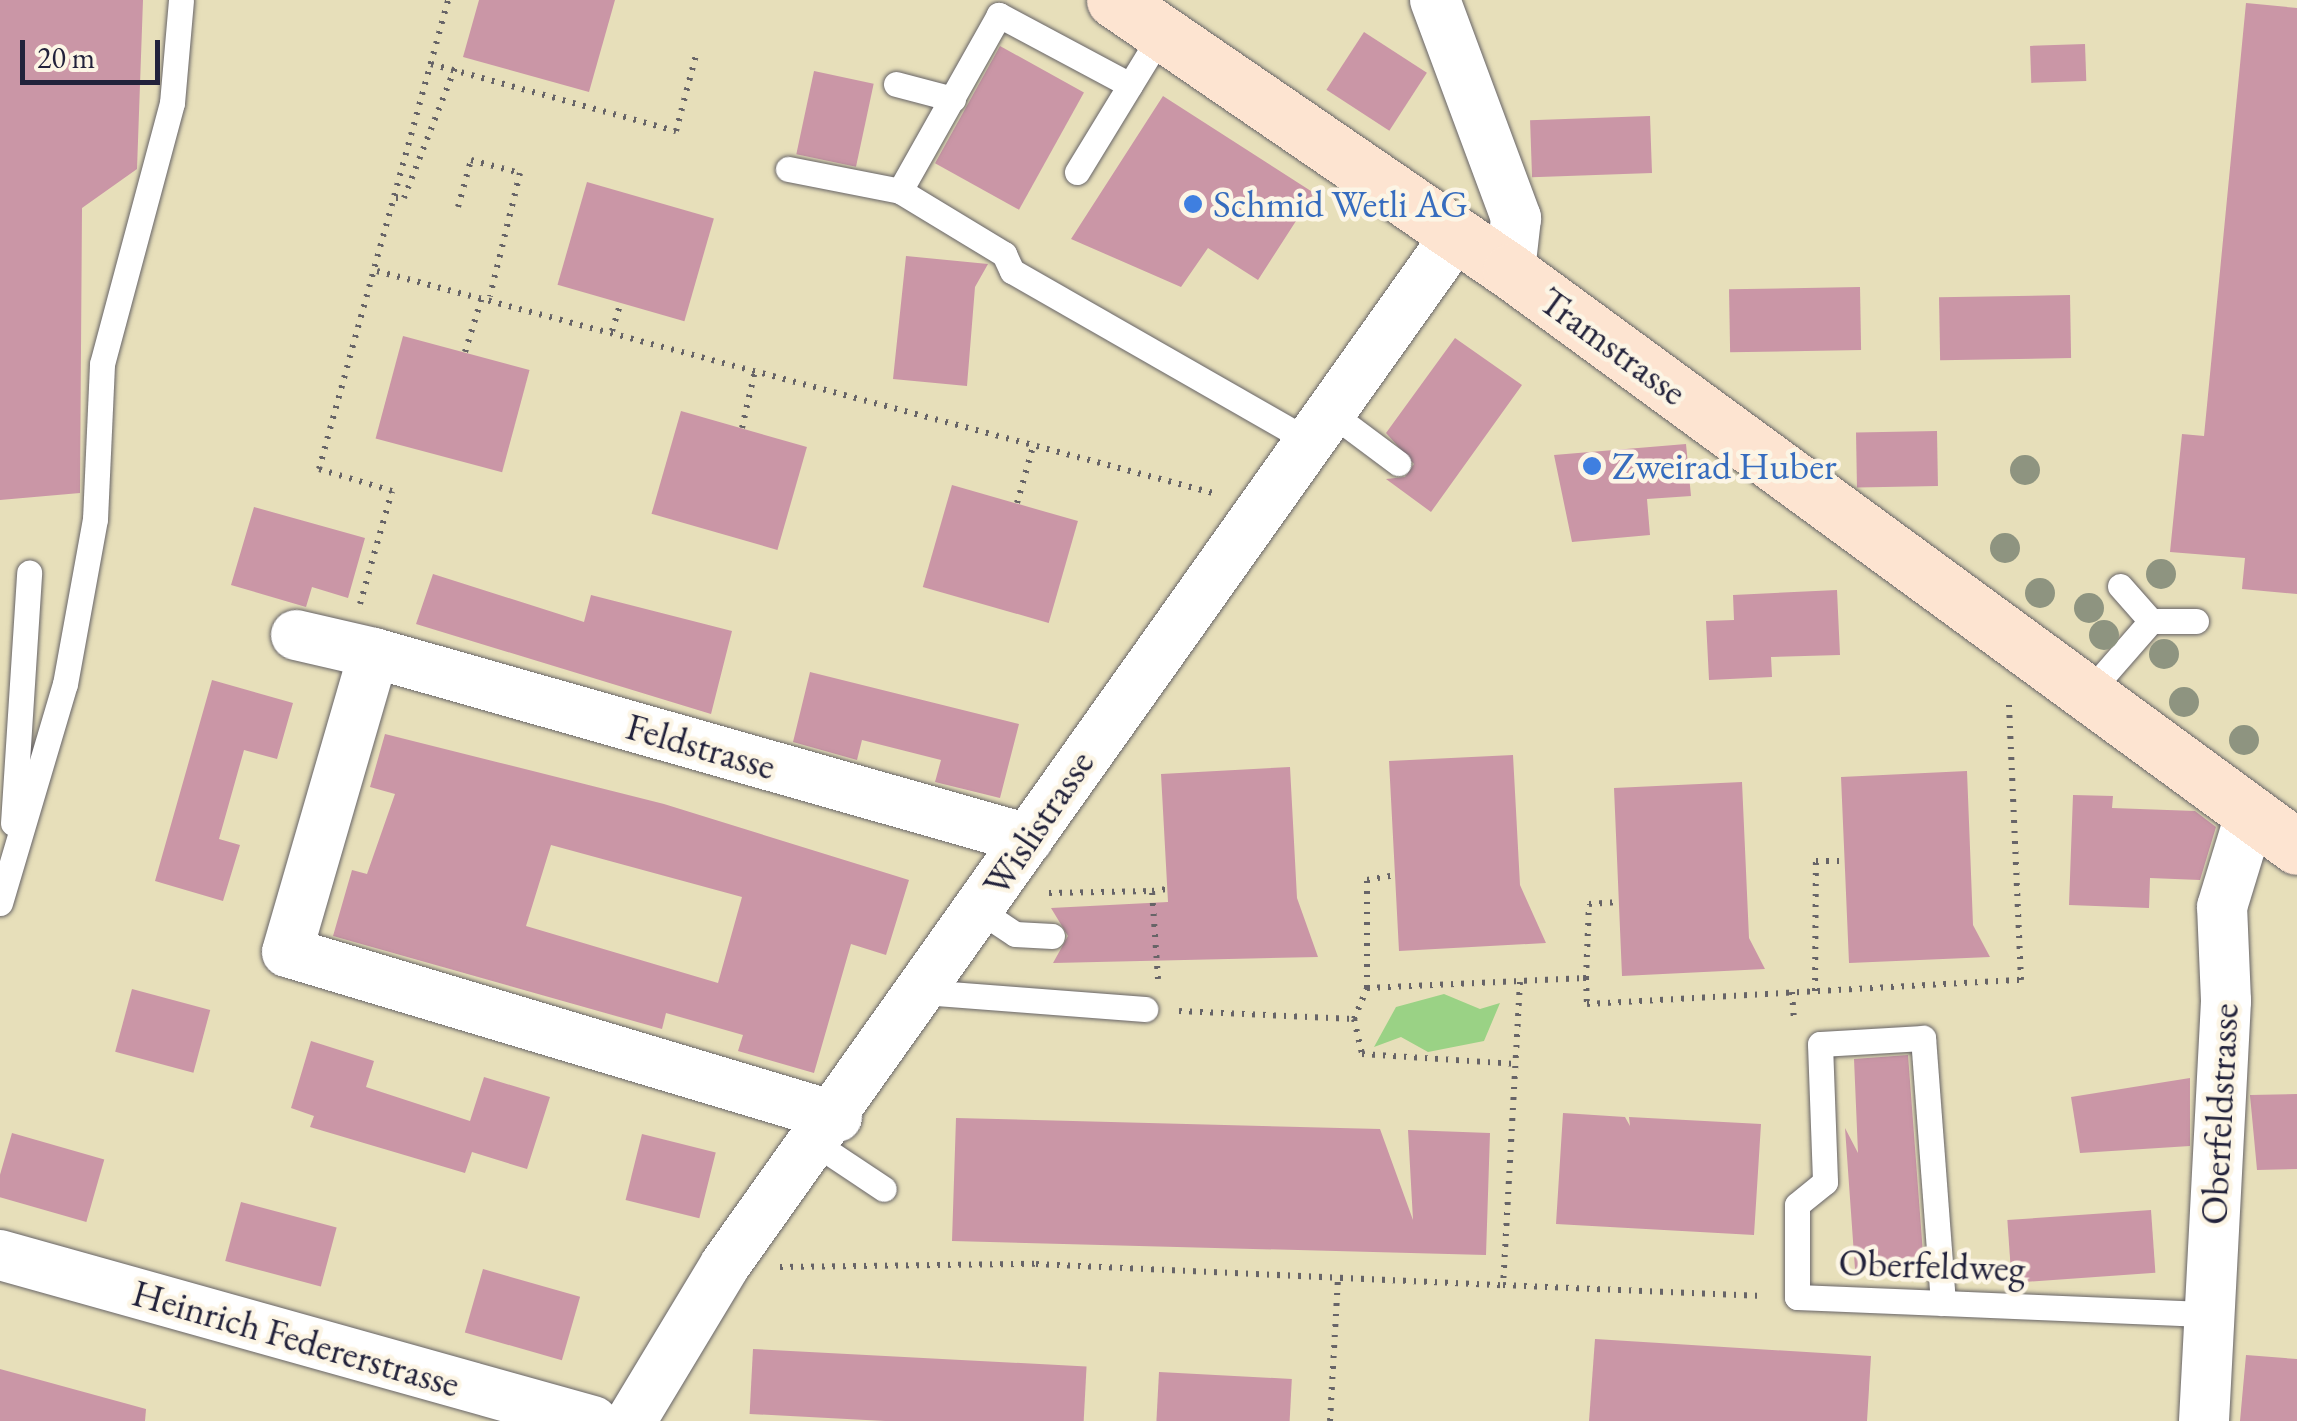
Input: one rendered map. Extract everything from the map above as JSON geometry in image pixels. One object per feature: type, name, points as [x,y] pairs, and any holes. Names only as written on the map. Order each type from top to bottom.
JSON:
[{"type":"main road","name":"Tramstrasse","points":[[1114,0],[1510,271],[2297,847]]},
{"type":"street","points":[[1435,0],[1516,218],[1510,271]]},
{"type":"street","name":"Wislistrasse","points":[[631,1421],[725,1265],[827,1131],[1257,504],[1457,234]]},
{"type":"street","name":"Feldstrasse","points":[[296,635],[361,650],[1003,875]]},
{"type":"street","points":[[361,650],[270,948],[827,1131]]},
{"type":"street","name":"Oberfeldstrasse","points":[[2204,1421],[2222,907],[2251,812]]},
{"type":"street","name":"Heinrich Federerstrasse","points":[[0,1255],[593,1421]]},
{"type":"lane","points":[[0,904],[65,684],[95,518],[102,364],[172,102],[181,0]]},
{"type":"lane","points":[[900,191],[999,15],[1130,85]]},
{"type":"lane","points":[[1077,172],[1163,31]]},
{"type":"lane","points":[[896,84],[953,98]]},
{"type":"lane","points":[[788,169],[900,191],[1004,254],[1012,271],[1398,463]]},
{"type":"lane","points":[[10,873],[29,573]]},
{"type":"lane","points":[[2120,586],[2151,621],[2196,622]]},
{"type":"lane","points":[[2089,692],[2151,621]]},
{"type":"lane","points":[[0,801],[10,873]]},
{"type":"lane","points":[[1003,875],[1016,934],[1052,936]]},
{"type":"lane","points":[[923,992],[1152,1010]]},
{"type":"lane","name":"Oberfeldweg","points":[[1943,1303],[1923,1038],[1820,1044],[1825,1182],[1797,1205],[1797,1297],[2210,1314]]},
{"type":"lane","points":[[827,1131],[884,1190]]},
{"type":"path","points":[[361,650],[392,491],[320,469],[448,0]]},
{"type":"path","points":[[431,64],[676,131],[697,51]]},
{"type":"path","points":[[396,198],[404,198],[455,68]]},
{"type":"path","points":[[458,206],[471,160],[520,173],[486,295],[465,352]]},
{"type":"path","points":[[377,271],[486,295],[1034,447],[1257,504]]},
{"type":"path","points":[[612,331],[621,302]]},
{"type":"path","points":[[742,428],[755,371]]},
{"type":"path","points":[[1016,503],[1034,447]]},
{"type":"path","points":[[1619,902],[1589,904],[1587,1004],[2022,980],[2013,680]]},
{"type":"path","points":[[1816,991],[1816,861],[1844,861]]},
{"type":"path","points":[[1003,875],[1038,894],[1167,888]]},
{"type":"path","points":[[1395,875],[1367,880],[1368,988],[1354,1018],[1362,1054],[1515,1064]]},
{"type":"path","points":[[1152,891],[1152,1010],[1354,1018]]},
{"type":"path","points":[[1368,988],[1586,978]]},
{"type":"path","points":[[1503,1285],[1520,982]]},
{"type":"path","points":[[883,1258],[883,1270]]},
{"type":"path","points":[[725,1265],[883,1270],[1036,1264],[1797,1297]]},
{"type":"path","points":[[1330,1421],[1338,1278]]},
{"type":"green space","points":[[1444,994],[1480,1009],[1500,1003],[1484,1041],[1428,1052],[1401,1037],[1374,1047],[1396,1007]]},
{"type":"building","points":[[0,0],[143,0],[137,169],[82,208],[80,493],[0,500]]},
{"type":"building","points":[[479,0],[615,0],[589,92],[463,57]]},
{"type":"building","points":[[2246,3],[2297,8],[2297,594],[2242,589],[2245,558],[2170,552],[2182,434],[2204,436]]},
{"type":"building","points":[[1364,32],[1427,73],[1389,131],[1326,90]]},
{"type":"building","points":[[2085,44],[2086,81],[2031,83],[2030,46]]},
{"type":"building","points":[[1000,46],[1084,93],[1019,210],[935,163]]},
{"type":"building","points":[[814,71],[874,84],[856,167],[796,154]]},
{"type":"building","points":[[1163,96],[1314,193],[1258,280],[1208,248],[1181,287],[1071,239]]},
{"type":"building","points":[[1650,116],[1652,173],[1532,177],[1530,120]]},
{"type":"building","points":[[587,182],[714,218],[684,321],[558,285]]},
{"type":"building","points":[[906,256],[988,264],[975,287],[967,386],[893,379]]},
{"type":"building","points":[[1860,287],[1861,350],[1730,352],[1729,289]]},
{"type":"building","points":[[2070,295],[2071,358],[1940,360],[1939,297]]},
{"type":"building","points":[[403,336],[530,370],[502,472],[376,438]]},
{"type":"building","points":[[1455,338],[1522,385],[1431,512],[1386,479],[1405,477],[1414,464],[1386,433]]},
{"type":"building","points":[[681,411],[807,447],[777,550],[652,514]]},
{"type":"building","points":[[1937,431],[1938,486],[1857,487],[1856,432]]},
{"type":"building","points":[[1686,444],[1691,496],[1647,499],[1650,535],[1572,542],[1554,455]]},
{"type":"building","points":[[952,485],[1078,521],[1049,623],[923,587]]},
{"type":"building","points":[[254,507],[365,538],[348,598],[312,587],[306,607],[231,585]]},
{"type":"building","points":[[433,574],[584,622],[591,595],[732,631],[711,714],[416,624]]},
{"type":"building","points":[[1837,590],[1840,655],[1771,657],[1772,677],[1709,680],[1706,621],[1734,620],[1733,595]]},
{"type":"building","points":[[810,672],[1019,724],[1000,798],[935,782],[941,760],[862,740],[857,760],[793,742]]},
{"type":"building","points":[[212,680],[293,703],[277,759],[244,750],[219,839],[240,845],[223,901],[155,881]]},
{"type":"building","points":[[385,734],[664,804],[909,880],[886,955],[851,944],[814,1073],[738,1051],[743,1035],[666,1013],[662,1029],[333,936],[352,870],[367,874],[395,794],[370,787]],"holes":[[[551,845],[742,897],[718,983],[526,926]]]},
{"type":"building","points":[[1513,755],[1520,885],[1546,943],[1399,951],[1389,761]]},
{"type":"building","points":[[1290,767],[1297,898],[1318,957],[1053,963],[1068,936],[1051,908],[1168,902],[1161,774]]},
{"type":"building","points":[[1967,771],[1973,925],[1990,957],[1849,963],[1841,777]]},
{"type":"building","points":[[1742,782],[1749,938],[1765,969],[1622,976],[1614,788]]},
{"type":"building","points":[[2073,795],[2113,796],[2112,808],[2195,811],[2216,827],[2200,880],[2150,878],[2149,908],[2069,905]]},
{"type":"building","points":[[132,989],[210,1010],[193,1073],[115,1052]]},
{"type":"building","points":[[311,1041],[374,1061],[366,1087],[470,1121],[484,1077],[550,1097],[527,1169],[472,1152],[465,1173],[310,1127],[314,1116],[291,1108]]},
{"type":"building","points":[[1908,1055],[1924,1267],[1855,1269],[1845,1128],[1858,1153],[1854,1059]]},
{"type":"building","points":[[2190,1078],[2190,1146],[2080,1153],[2071,1097]]},
{"type":"building","points":[[2297,1094],[2297,1169],[2257,1170],[2250,1095]]},
{"type":"building","points":[[1563,1113],[1625,1117],[1630,1126],[1629,1117],[1761,1124],[1754,1235],[1556,1224]]},
{"type":"building","points":[[956,1118],[1380,1129],[1413,1220],[1408,1130],[1490,1133],[1486,1255],[952,1241]]},
{"type":"building","points":[[12,1133],[104,1159],[86,1222],[0,1197],[0,1175]]},
{"type":"building","points":[[642,1134],[716,1152],[699,1218],[626,1200]]},
{"type":"building","points":[[241,1202],[337,1228],[321,1287],[225,1261]]},
{"type":"building","points":[[2151,1210],[2155,1273],[2012,1283],[2007,1220]]},
{"type":"building","points":[[483,1269],[580,1297],[562,1360],[465,1332]]},
{"type":"building","points":[[1595,1339],[1871,1356],[1867,1421],[1589,1421]]},
{"type":"building","points":[[753,1349],[1087,1366],[1084,1421],[885,1421],[750,1414]]},
{"type":"building","points":[[2246,1355],[2297,1359],[2297,1421],[2240,1421]]},
{"type":"building","points":[[0,1369],[146,1409],[145,1421],[0,1421]]},
{"type":"building","points":[[1159,1372],[1292,1379],[1290,1421],[1156,1421]]},
{"type":"place","name":"Schmid Wetli AG","points":[[1193,204]]},
{"type":"place","name":"Zweirad Huber","points":[[1592,466]]}]
